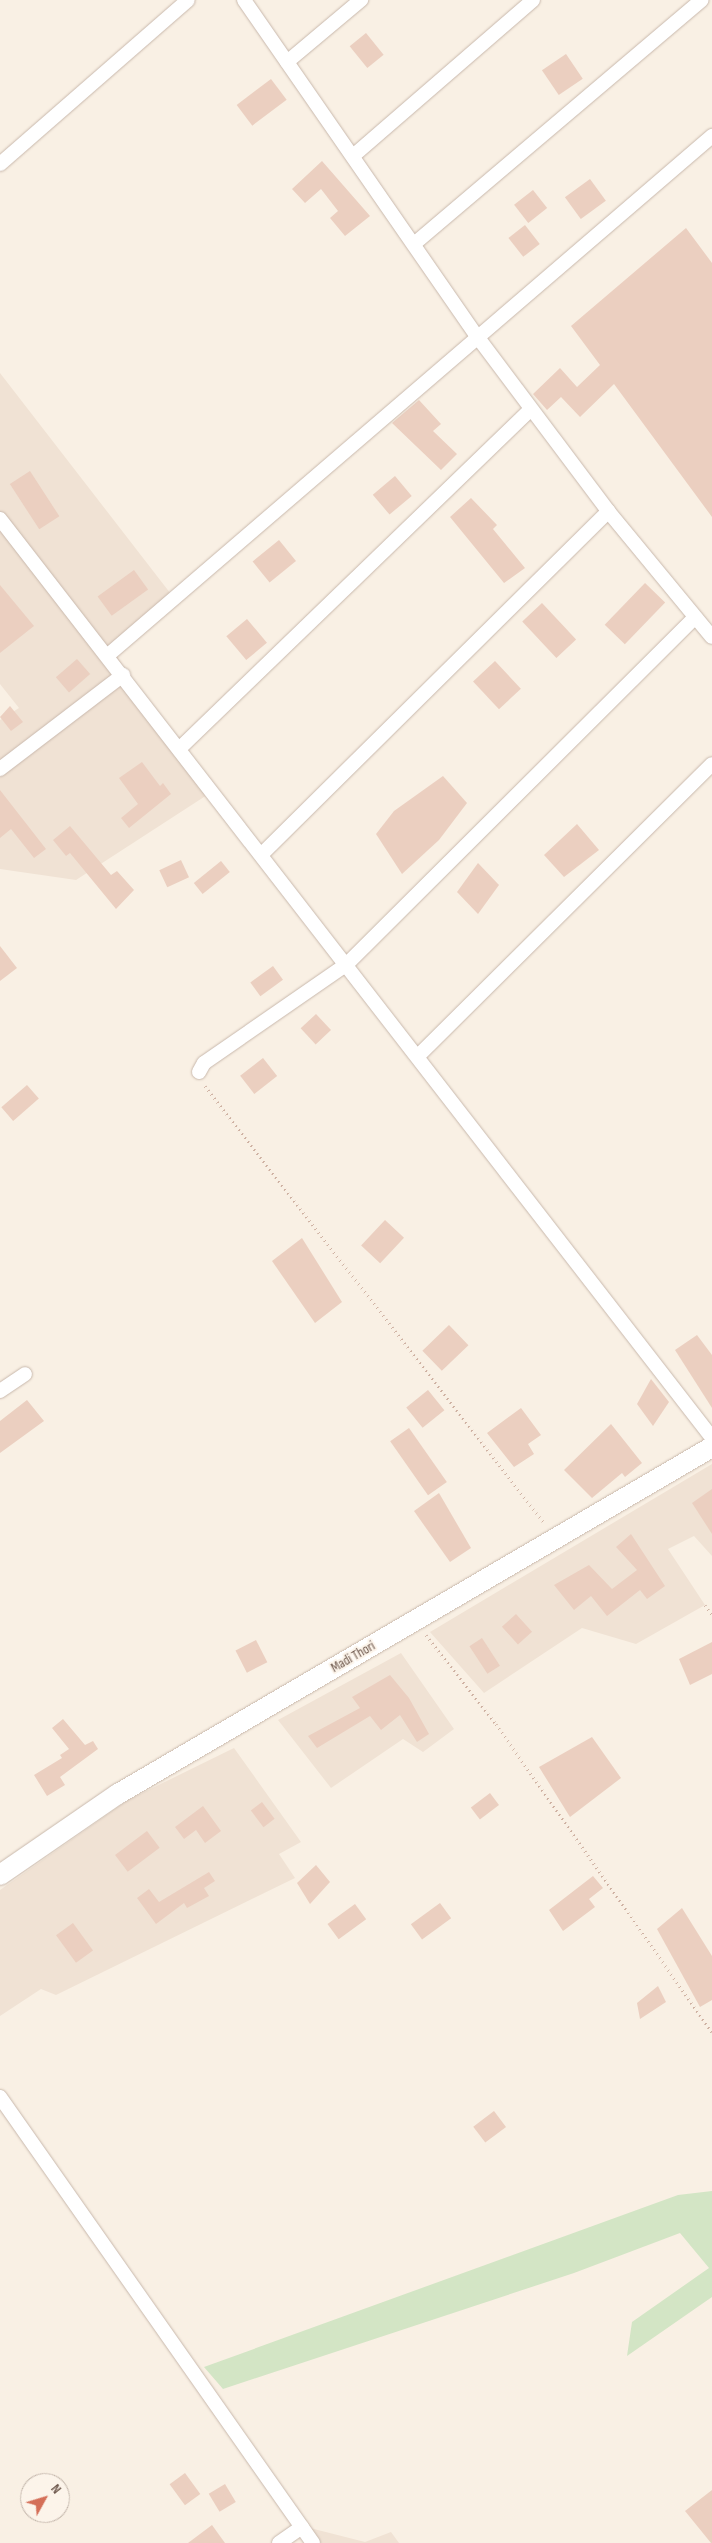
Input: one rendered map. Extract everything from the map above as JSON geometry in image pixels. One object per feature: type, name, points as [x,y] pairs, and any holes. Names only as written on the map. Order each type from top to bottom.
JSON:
[{"type":"main road","name":"Madi Thori","points":[[0,1875],[118,1794],[712,1448]]},
{"type":"street","points":[[0,164],[188,0]]},
{"type":"street","points":[[244,0],[476,335],[608,511],[712,637]]},
{"type":"street","points":[[287,62],[361,0]]},
{"type":"street","points":[[352,156],[533,0]]},
{"type":"street","points":[[414,244],[702,0]]},
{"type":"street","points":[[107,656],[476,335],[712,136]]},
{"type":"street","points":[[179,749],[531,409]]},
{"type":"street","points":[[263,853],[608,511]]},
{"type":"street","points":[[0,519],[179,749],[263,853],[712,1438]]},
{"type":"street","points":[[199,1072],[204,1063],[347,964],[695,616]]},
{"type":"street","points":[[0,769],[123,675]]},
{"type":"street","points":[[418,1056],[712,764]]},
{"type":"street","points":[[0,1391],[25,1374]]},
{"type":"street","points":[[0,2097],[313,2543]]},
{"type":"street","points":[[280,2543],[302,2527]]},
{"type":"path","points":[[199,1072],[556,1538]]},
{"type":"path","points":[[705,1605],[712,1615]]},
{"type":"path","points":[[415,1621],[496,1724],[712,2032]]},
{"type":"shaded area","points":[[0,373],[174,598],[114,652],[207,795],[76,880],[0,869],[0,720],[19,708],[0,684]]},
{"type":"shaded area","points":[[712,1464],[712,1556],[694,1536],[668,1549],[705,1605],[636,1644],[582,1628],[484,1693],[430,1632]]},
{"type":"shaded area","points":[[401,1653],[454,1729],[423,1752],[403,1739],[331,1788],[278,1720]]},
{"type":"shaded area","points":[[234,1748],[301,1842],[279,1854],[295,1878],[56,1995],[41,1989],[0,2016],[0,1890],[128,1800]]},
{"type":"shaded area","points":[[310,2528],[365,2542],[391,2532],[399,2543],[321,2543]]},
{"type":"green space","points":[[712,2191],[712,2297],[627,2356],[632,2322],[709,2268],[680,2233],[574,2273],[223,2389],[204,2367],[678,2195]]},
{"type":"building","points":[[366,33],[384,55],[367,68],[350,46]]},
{"type":"building","points":[[566,54],[583,79],[559,95],[542,70]]},
{"type":"building","points":[[271,79],[287,100],[252,126],[237,105]]},
{"type":"building","points":[[322,161],[370,216],[345,236],[330,218],[338,211],[321,189],[305,203],[292,189]]},
{"type":"building","points":[[590,179],[606,201],[581,219],[565,197]]},
{"type":"building","points":[[533,190],[547,208],[528,223],[514,205]]},
{"type":"building","points":[[525,225],[540,244],[523,257],[508,238]]},
{"type":"building","points":[[686,228],[712,263],[712,517],[614,384],[580,417],[561,397],[547,410],[533,394],[560,368],[577,387],[600,365],[571,326]]},
{"type":"building","points":[[419,400],[441,424],[433,431],[457,454],[441,470],[392,423]]},
{"type":"building","points":[[30,471],[59,516],[39,529],[10,484]]},
{"type":"building","points":[[395,476],[412,496],[389,515],[373,495]]},
{"type":"building","points":[[471,498],[497,525],[493,529],[525,568],[504,583],[450,517]]},
{"type":"building","points":[[279,540],[296,561],[270,582],[253,561]]},
{"type":"building","points":[[134,570],[148,589],[112,616],[98,596]]},
{"type":"building","points":[[645,583],[665,602],[625,644],[605,625]]},
{"type":"building","points":[[0,585],[34,626],[0,653]]},
{"type":"building","points":[[542,603],[576,640],[556,658],[522,621]]},
{"type":"building","points":[[247,619],[267,643],[246,660],[226,636]]},
{"type":"building","points":[[77,659],[90,674],[69,692],[56,677]]},
{"type":"building","points":[[495,661],[521,689],[499,709],[473,681]]},
{"type":"building","points":[[10,706],[23,722],[11,731],[0,717]]},
{"type":"building","points":[[142,762],[160,786],[163,783],[171,794],[129,828],[121,818],[138,804],[119,778]]},
{"type":"building","points":[[443,776],[467,803],[439,840],[402,874],[376,834],[394,811]]},
{"type":"building","points":[[0,790],[46,849],[34,858],[11,829],[0,838]]},
{"type":"building","points":[[577,824],[599,850],[564,877],[544,855]]},
{"type":"building","points":[[70,826],[111,875],[117,871],[134,890],[116,909],[70,853],[66,856],[53,840]]},
{"type":"building","points":[[181,860],[189,877],[167,887],[159,870]]},
{"type":"building","points":[[221,861],[230,872],[203,894],[194,883]]},
{"type":"building","points":[[478,863],[499,885],[478,914],[457,892]]},
{"type":"building","points":[[0,946],[17,968],[0,981]]},
{"type":"building","points":[[273,966],[283,980],[260,996],[250,982]]},
{"type":"building","points":[[316,1014],[331,1030],[316,1044],[301,1028]]},
{"type":"building","points":[[263,1058],[277,1076],[254,1094],[240,1076]]},
{"type":"building","points":[[27,1085],[39,1099],[13,1121],[1,1107]]},
{"type":"building","points":[[385,1220],[404,1238],[380,1263],[361,1246]]},
{"type":"building","points":[[302,1238],[342,1302],[315,1323],[272,1261]]},
{"type":"building","points":[[449,1325],[468,1345],[442,1371],[422,1351]]},
{"type":"building","points":[[697,1335],[712,1355],[712,1408],[675,1350]]},
{"type":"building","points":[[651,1379],[669,1402],[653,1426],[637,1404]]},
{"type":"building","points":[[428,1390],[444,1410],[423,1428],[406,1408]]},
{"type":"building","points":[[27,1400],[44,1421],[0,1453],[0,1421]]},
{"type":"building","points":[[521,1408],[541,1435],[528,1444],[534,1454],[514,1467],[487,1433]]},
{"type":"building","points":[[611,1424],[642,1463],[625,1477],[622,1473],[592,1498],[564,1470]]},
{"type":"building","points":[[409,1428],[447,1482],[428,1495],[390,1441]]},
{"type":"building","points":[[712,1489],[712,1534],[692,1503]]},
{"type":"building","points":[[439,1493],[471,1548],[450,1562],[414,1511]]},
{"type":"building","points":[[631,1534],[665,1586],[647,1599],[640,1590],[607,1616],[591,1596],[574,1610],[554,1585],[589,1565],[612,1589],[637,1570],[616,1547]]},
{"type":"building","points":[[516,1614],[532,1632],[518,1645],[502,1627]]},
{"type":"building","points":[[482,1638],[500,1666],[487,1674],[469,1646]]},
{"type":"building","points":[[256,1640],[267,1662],[247,1673],[236,1650]]},
{"type":"building","points":[[712,1642],[712,1674],[690,1685],[679,1659]]},
{"type":"building","points":[[390,1675],[409,1698],[429,1734],[417,1742],[400,1715],[381,1730],[370,1716],[317,1748],[308,1736],[360,1708],[352,1697]]},
{"type":"building","points":[[63,1719],[85,1745],[93,1741],[98,1749],[60,1777],[65,1785],[47,1796],[34,1775],[62,1758],[60,1755],[69,1749],[52,1728]]},
{"type":"building","points":[[592,1737],[621,1778],[570,1817],[539,1767]]},
{"type":"building","points":[[490,1793],[499,1805],[480,1819],[471,1807]]},
{"type":"building","points":[[262,1802],[275,1819],[263,1827],[251,1810]]},
{"type":"building","points":[[203,1806],[221,1831],[205,1843],[196,1830],[184,1839],[175,1827]]},
{"type":"building","points":[[147,1831],[160,1848],[128,1872],[115,1855]]},
{"type":"building","points":[[316,1865],[330,1882],[310,1904],[297,1883]]},
{"type":"building","points":[[209,1872],[215,1881],[204,1888],[209,1896],[187,1908],[184,1903],[156,1924],[137,1898],[149,1889],[159,1902]]},
{"type":"building","points":[[593,1876],[603,1888],[589,1899],[595,1907],[563,1931],[549,1910]]},
{"type":"building","points":[[440,1903],[451,1918],[422,1940],[411,1924]]},
{"type":"building","points":[[355,1904],[366,1919],[339,1939],[327,1924]]},
{"type":"building","points":[[682,1908],[712,1956],[712,2000],[700,2007],[657,1929]]},
{"type":"building","points":[[73,1923],[93,1951],[76,1963],[56,1935]]},
{"type":"building","points":[[658,1986],[666,2002],[640,2019],[637,2003]]},
{"type":"building","points":[[494,2111],[506,2127],[485,2143],[473,2127]]},
{"type":"building","points":[[185,2473],[200,2494],[185,2505],[170,2484]]},
{"type":"building","points":[[225,2484],[236,2502],[220,2512],[209,2494]]},
{"type":"building","points":[[712,2490],[712,2543],[711,2543],[685,2511]]},
{"type":"building","points":[[212,2525],[225,2543],[188,2543]]}]
